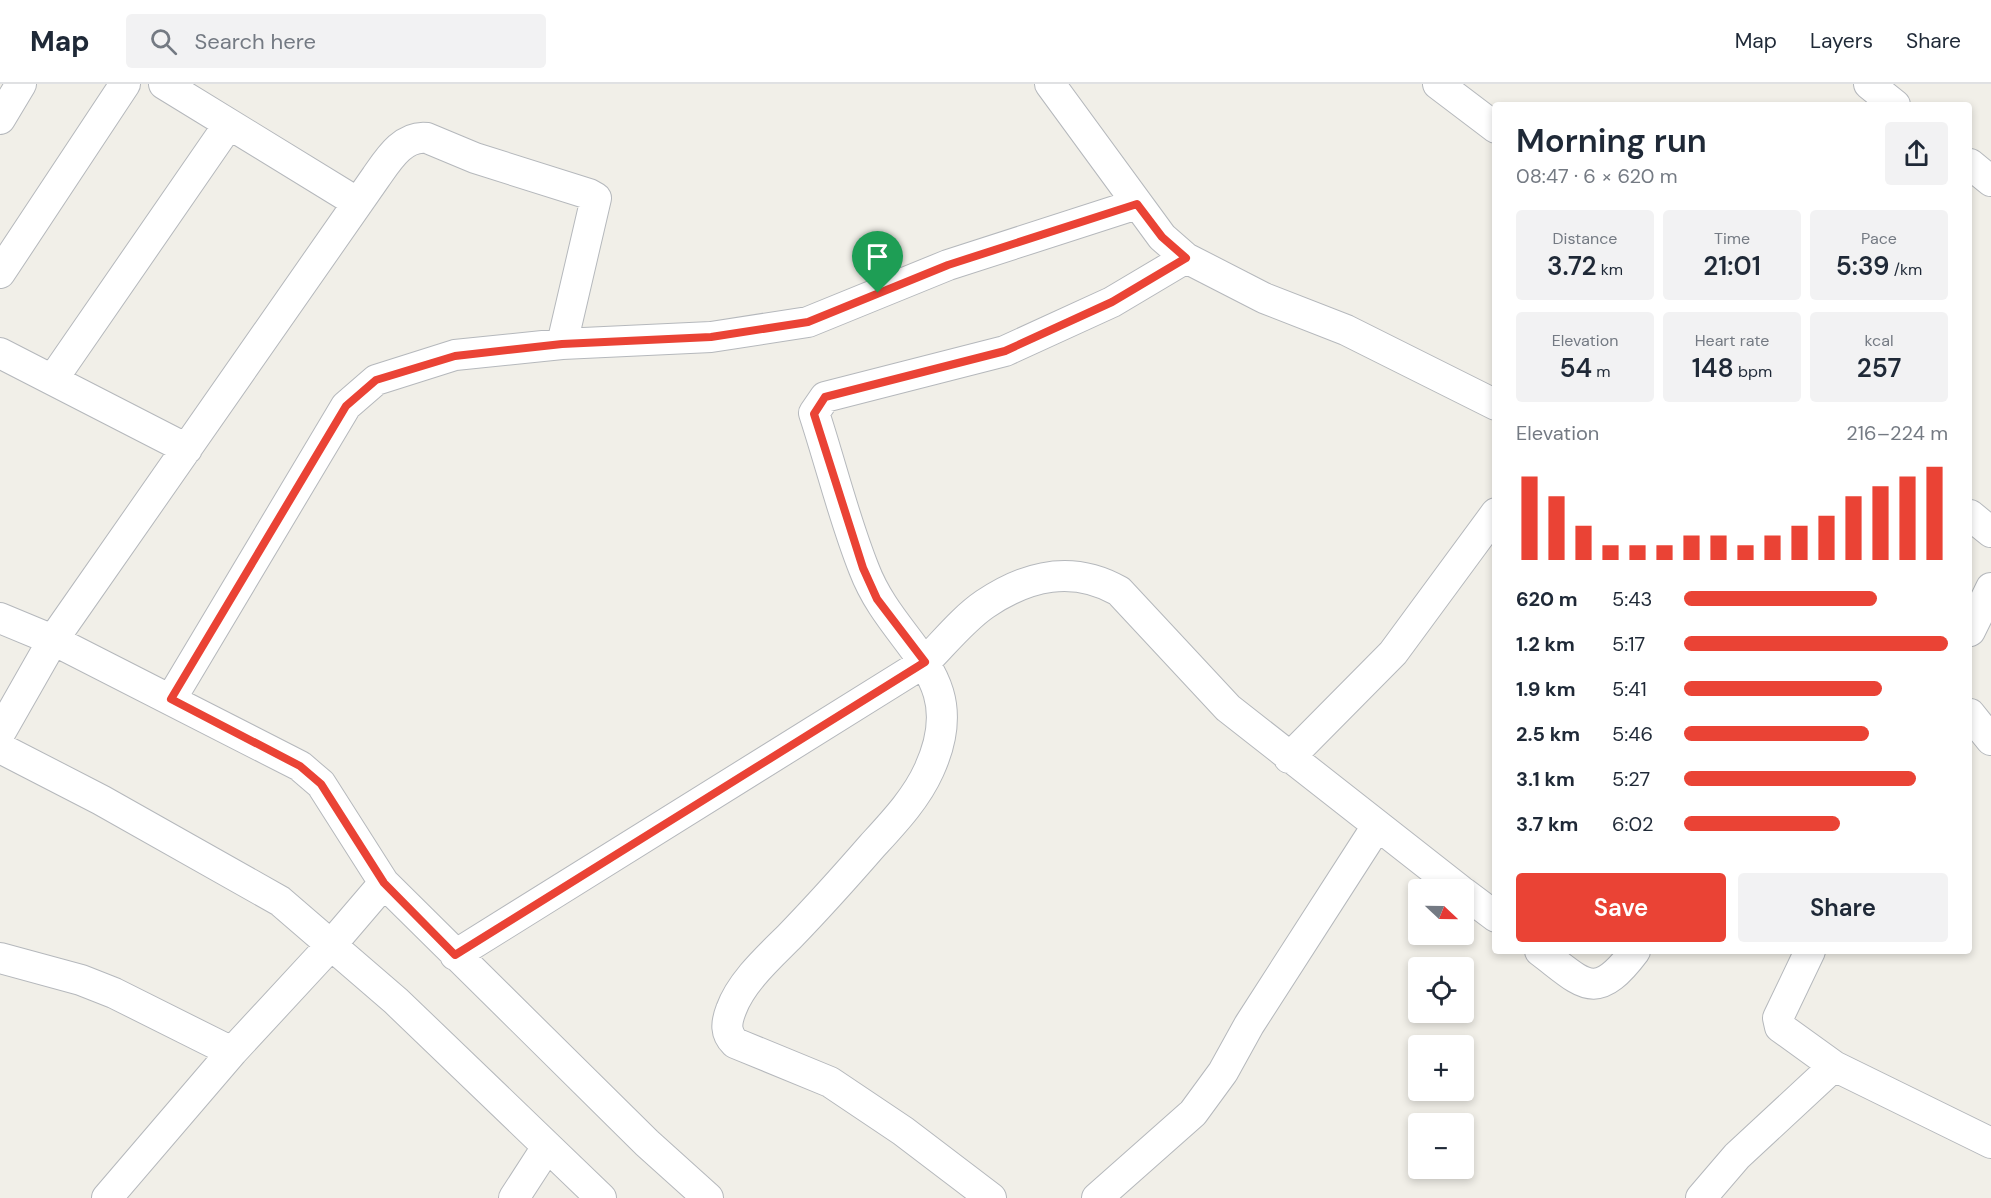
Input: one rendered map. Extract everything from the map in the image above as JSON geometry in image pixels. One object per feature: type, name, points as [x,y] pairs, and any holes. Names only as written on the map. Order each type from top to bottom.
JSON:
[{"type":"street","points":[[0,119],[21,84]]},
{"type":"street","points":[[0,273],[125,84]]},
{"type":"street","points":[[164,84],[358,203]]},
{"type":"street","points":[[1050,84],[1162,237],[1186,258],[1223,279],[1346,330],[1492,403]]},
{"type":"street","points":[[1438,84],[1492,125]]},
{"type":"street","points":[[1869,84],[1891,102]]},
{"type":"street","points":[[53,380],[229,124]]},
{"type":"street","points":[[0,733],[53,640],[392,155],[406,142],[420,137],[475,158],[596,198],[596,206],[562,344]]},
{"type":"street","points":[[1972,166],[1991,181]]},
{"type":"street","points":[[171,699],[346,406],[376,380],[455,356],[562,344],[711,337],[808,322],[948,265],[1137,204]]},
{"type":"street","points":[[991,1198],[903,1131],[830,1082],[735,1043],[728,1036],[729,1017],[738,995],[766,960],[822,903],[906,807],[928,773],[941,743],[944,721],[938,693],[925,662],[877,599],[863,568],[814,414],[820,401],[825,397],[1005,351],[1112,302],[1186,258]]},
{"type":"street","points":[[0,353],[187,448]]},
{"type":"street","points":[[1972,517],[1991,532]]},
{"type":"street","points":[[1289,758],[1393,653],[1492,518]]},
{"type":"street","points":[[455,955],[925,662],[984,605],[1022,584],[1052,576],[1099,580],[1119,591],[1228,708],[1446,879]]},
{"type":"street","points":[[1972,627],[1991,588]]},
{"type":"street","points":[[0,618],[53,640],[300,766],[321,784],[384,883],[647,1143],[708,1198]]},
{"type":"street","points":[[1972,717],[1991,741]]},
{"type":"street","points":[[0,748],[101,800],[280,901],[396,1001],[601,1198]]},
{"type":"street","points":[[1097,1198],[1193,1113],[1223,1072],[1249,1025],[1377,826]]},
{"type":"street","points":[[107,1198],[232,1052],[331,945],[384,883]]},
{"type":"street","points":[[1474,900],[1492,914]]},
{"type":"street","points":[[1544,954],[1577,980],[1589,985],[1604,983],[1623,967],[1633,954]]},
{"type":"street","points":[[1809,954],[1778,1018],[1780,1027],[1834,1066],[1991,1143]]},
{"type":"street","points":[[0,958],[81,980],[114,993],[232,1052]]},
{"type":"street","points":[[1701,1198],[1737,1156],[1834,1066]]},
{"type":"street","points":[[514,1198],[547,1146]]},
{"type":"route","points":[[1137,204],[1162,237],[1186,258],[1112,302],[1005,351],[825,397],[820,401],[814,414],[863,568],[877,599],[925,662],[455,955],[384,883],[321,784],[300,766],[171,699],[346,406],[376,380],[455,356],[562,344],[711,337],[808,322],[878,293],[948,265],[1137,204]]}]
